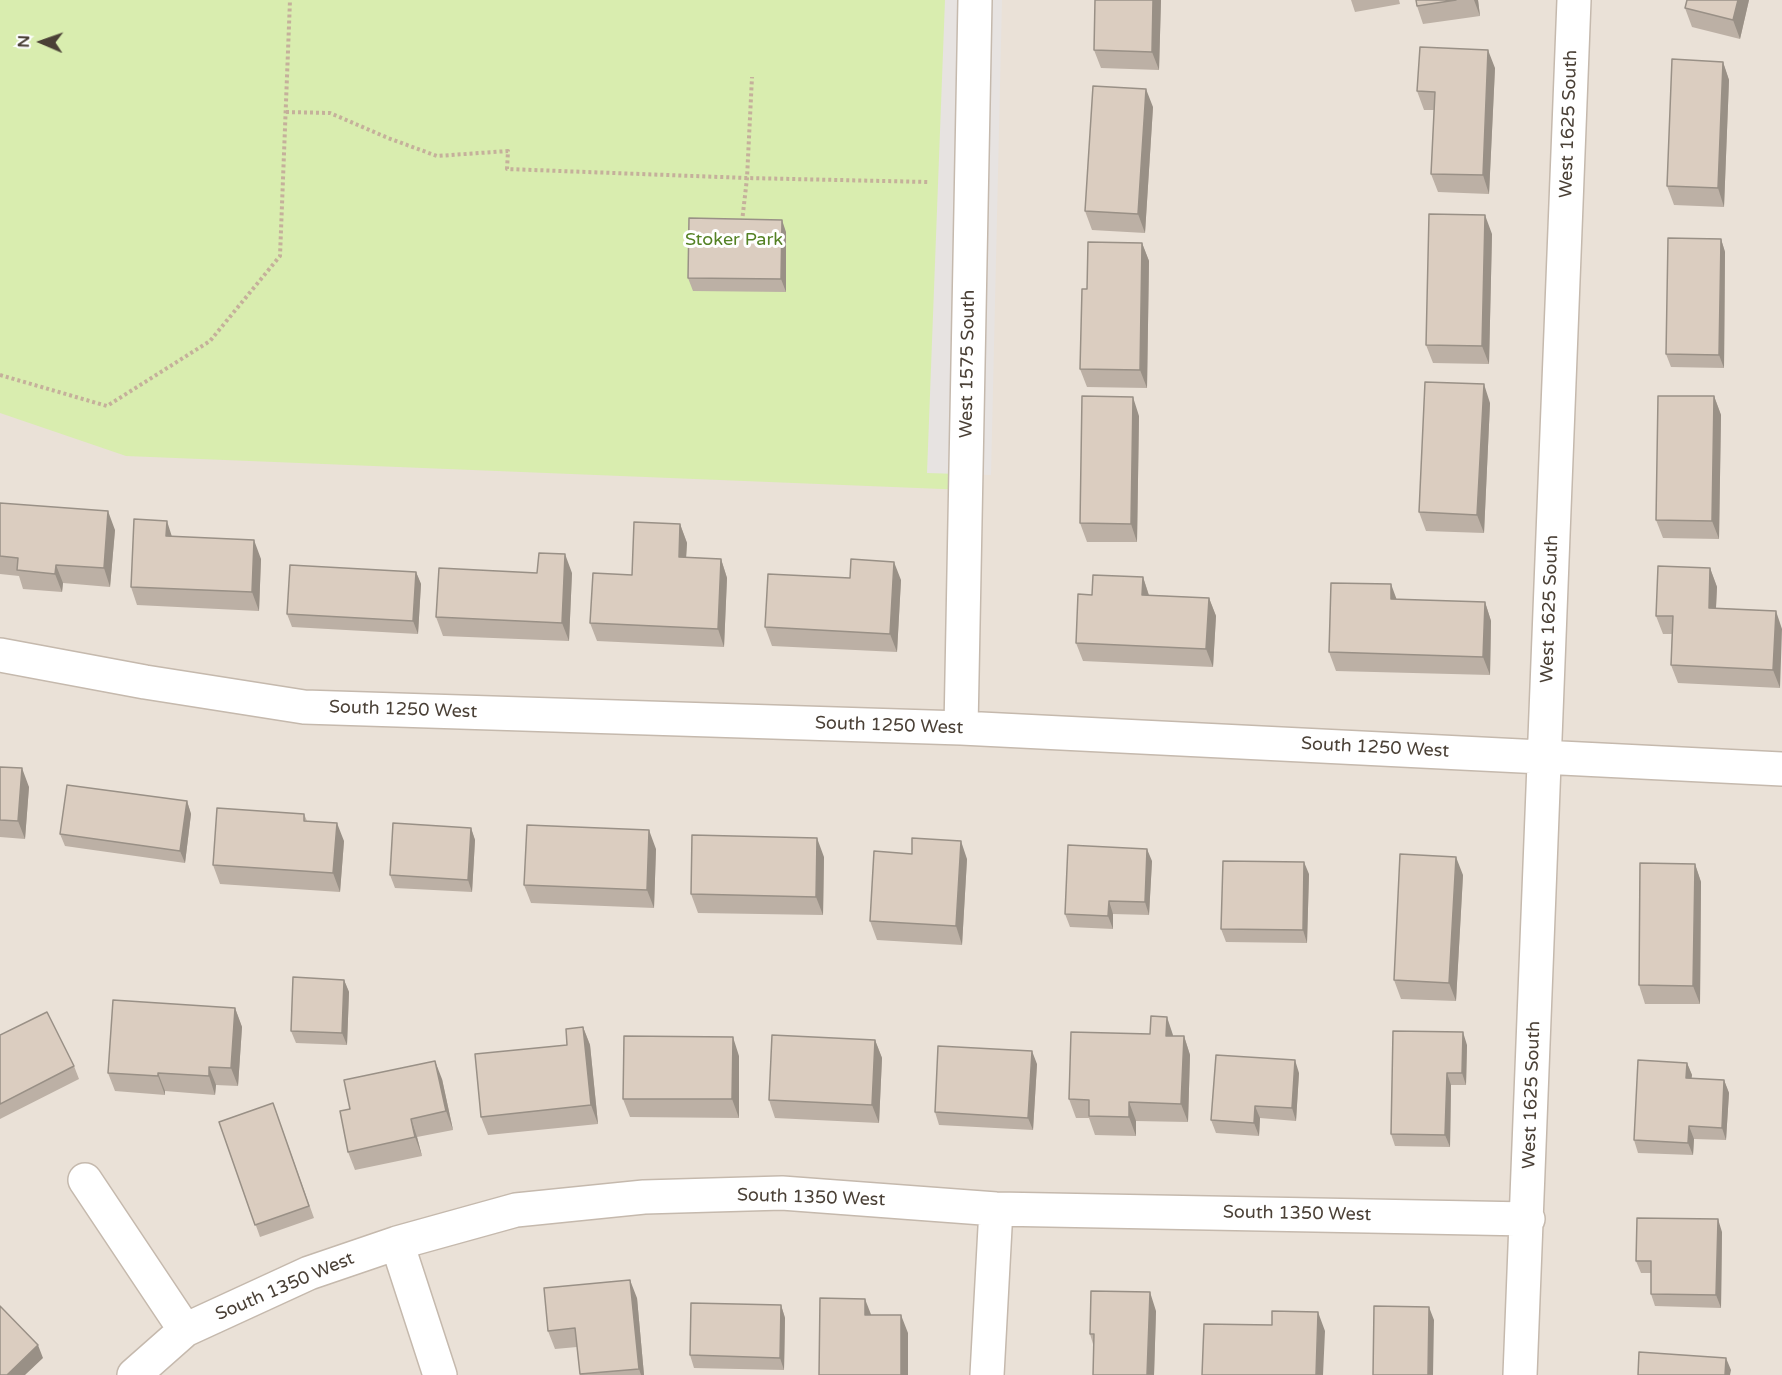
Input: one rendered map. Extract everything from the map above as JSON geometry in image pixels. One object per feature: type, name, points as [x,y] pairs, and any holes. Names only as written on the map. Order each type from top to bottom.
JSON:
[{"type":"street","name":"West 1575 South","points":[[961,728],[975,0]]},
{"type":"street","name":"West 1625 South","points":[[1520,1375],[1528,1219],[1574,0]]},
{"type":"street","name":"South 1250 West","points":[[0,655],[145,682],[304,707],[961,728],[1782,769]]},
{"type":"street","points":[[85,1180],[185,1330]]},
{"type":"street","name":"South 1350 West","points":[[134,1375],[185,1330],[309,1273],[397,1243],[516,1210],[644,1197],[782,1193],[996,1209],[1528,1219]]},
{"type":"street","points":[[987,1375],[996,1209]]},
{"type":"street","points":[[397,1243],[440,1375]]},
{"type":"path","points":[[0,375],[107,406],[210,341],[280,256],[290,0]]},
{"type":"path","points":[[741,232],[747,178],[752,77]]},
{"type":"path","points":[[286,112],[330,113],[437,156],[507,150],[507,169],[929,182]]},
{"type":"shaded area","points":[[0,0],[1782,0],[1782,1375],[0,1375]]},
{"type":"shaded area","points":[[945,0],[1002,0],[991,475],[927,473]]},
{"type":"green space","name":"Stoker Park","points":[[0,0],[982,0],[967,490],[126,456],[0,413]]},
{"type":"building","points":[[1095,0],[1153,0],[1152,52],[1094,50]]},
{"type":"building","points":[[1416,0],[1456,0],[1417,6]]},
{"type":"building","points":[[1687,0],[1738,0],[1733,20],[1685,8]]},
{"type":"building","points":[[1420,47],[1488,50],[1483,175],[1431,174],[1435,92],[1417,91]]},
{"type":"building","points":[[1672,59],[1723,62],[1718,188],[1667,186]]},
{"type":"building","points":[[1093,86],[1146,89],[1138,214],[1085,211]]},
{"type":"building","points":[[1429,214],[1485,215],[1482,346],[1426,345]]},
{"type":"building","points":[[689,218],[782,220],[781,279],[688,278]]},
{"type":"building","points":[[1668,238],[1721,239],[1719,355],[1666,354]]},
{"type":"building","points":[[1088,242],[1142,243],[1140,370],[1080,369],[1082,289],[1087,289]]},
{"type":"building","points":[[1425,382],[1484,384],[1477,515],[1419,512]]},
{"type":"building","points":[[1082,396],[1133,397],[1131,524],[1080,523]]},
{"type":"building","points":[[1658,396],[1714,396],[1712,521],[1656,520]]},
{"type":"building","points":[[0,503],[108,511],[104,568],[56,565],[55,574],[17,570],[18,558],[0,556]]},
{"type":"building","points":[[134,519],[167,521],[166,536],[254,540],[252,592],[131,587]]},
{"type":"building","points":[[634,522],[680,524],[679,557],[721,559],[718,629],[590,623],[593,573],[632,575]]},
{"type":"building","points":[[539,553],[565,554],[562,623],[436,617],[439,568],[537,573]]},
{"type":"building","points":[[851,559],[894,562],[890,634],[765,627],[768,574],[850,578]]},
{"type":"building","points":[[290,565],[416,572],[413,621],[287,614]]},
{"type":"building","points":[[1658,566],[1710,568],[1709,608],[1776,611],[1773,670],[1671,665],[1673,616],[1656,616]]},
{"type":"building","points":[[1093,575],[1143,577],[1142,595],[1209,598],[1206,649],[1076,643],[1078,594],[1092,595]]},
{"type":"building","points":[[1331,583],[1391,584],[1391,599],[1485,602],[1483,657],[1329,652]]},
{"type":"building","points":[[0,767],[22,768],[18,821],[0,820]]},
{"type":"building","points":[[67,785],[187,801],[180,851],[60,834]]},
{"type":"building","points":[[217,808],[304,814],[304,821],[337,823],[333,873],[213,865]]},
{"type":"building","points":[[393,823],[471,828],[468,880],[390,875]]},
{"type":"building","points":[[527,825],[649,830],[647,890],[524,885]]},
{"type":"building","points":[[692,835],[817,838],[816,897],[691,894]]},
{"type":"building","points":[[912,838],[961,841],[956,926],[870,921],[874,851],[912,854]]},
{"type":"building","points":[[1068,845],[1147,849],[1145,902],[1109,901],[1108,916],[1065,914]]},
{"type":"building","points":[[1400,854],[1456,857],[1449,983],[1394,980]]},
{"type":"building","points":[[1223,861],[1304,862],[1303,930],[1221,929]]},
{"type":"building","points":[[1640,863],[1695,864],[1693,986],[1639,985]]},
{"type":"building","points":[[293,977],[344,980],[342,1033],[291,1031]]},
{"type":"building","points":[[113,1000],[235,1008],[231,1068],[209,1067],[209,1076],[108,1073]]},
{"type":"building","points":[[47,1012],[74,1066],[0,1104],[0,1035]]},
{"type":"building","points":[[1151,1016],[1167,1017],[1166,1036],[1184,1036],[1181,1104],[1129,1102],[1129,1117],[1089,1116],[1089,1100],[1069,1099],[1071,1032],[1150,1034]]},
{"type":"building","points":[[583,1027],[591,1105],[481,1117],[475,1054],[567,1045],[566,1029]]},
{"type":"building","points":[[1393,1031],[1463,1032],[1462,1073],[1447,1073],[1445,1135],[1391,1134]]},
{"type":"building","points":[[772,1035],[875,1040],[872,1105],[769,1100]]},
{"type":"building","points":[[624,1036],[733,1037],[732,1099],[623,1099]]},
{"type":"building","points":[[938,1046],[1032,1051],[1028,1118],[935,1112]]},
{"type":"building","points":[[1216,1055],[1295,1060],[1292,1108],[1255,1106],[1254,1123],[1211,1120]]},
{"type":"building","points":[[1638,1060],[1687,1063],[1686,1078],[1724,1080],[1722,1128],[1689,1126],[1688,1143],[1634,1140]]},
{"type":"building","points":[[435,1061],[446,1111],[411,1119],[415,1137],[348,1152],[340,1111],[350,1109],[344,1080]]},
{"type":"building","points":[[273,1103],[309,1206],[255,1225],[219,1122]]},
{"type":"building","points":[[1637,1218],[1718,1219],[1716,1295],[1651,1294],[1651,1261],[1636,1261]]},
{"type":"building","points":[[630,1280],[639,1369],[580,1374],[575,1328],[548,1331],[544,1288]]},
{"type":"building","points":[[1091,1291],[1150,1292],[1147,1375],[1093,1375],[1094,1334],[1090,1334]]},
{"type":"building","points":[[820,1298],[865,1299],[865,1315],[901,1315],[901,1375],[819,1375]]},
{"type":"building","points":[[691,1303],[781,1305],[780,1358],[690,1355]]},
{"type":"building","points":[[0,1306],[38,1345],[7,1375],[0,1375]]},
{"type":"building","points":[[1374,1306],[1429,1307],[1428,1375],[1373,1375]]},
{"type":"building","points":[[1272,1311],[1318,1312],[1316,1375],[1202,1375],[1204,1324],[1272,1325]]},
{"type":"building","points":[[1639,1352],[1726,1358],[1725,1375],[1638,1375]]}]
